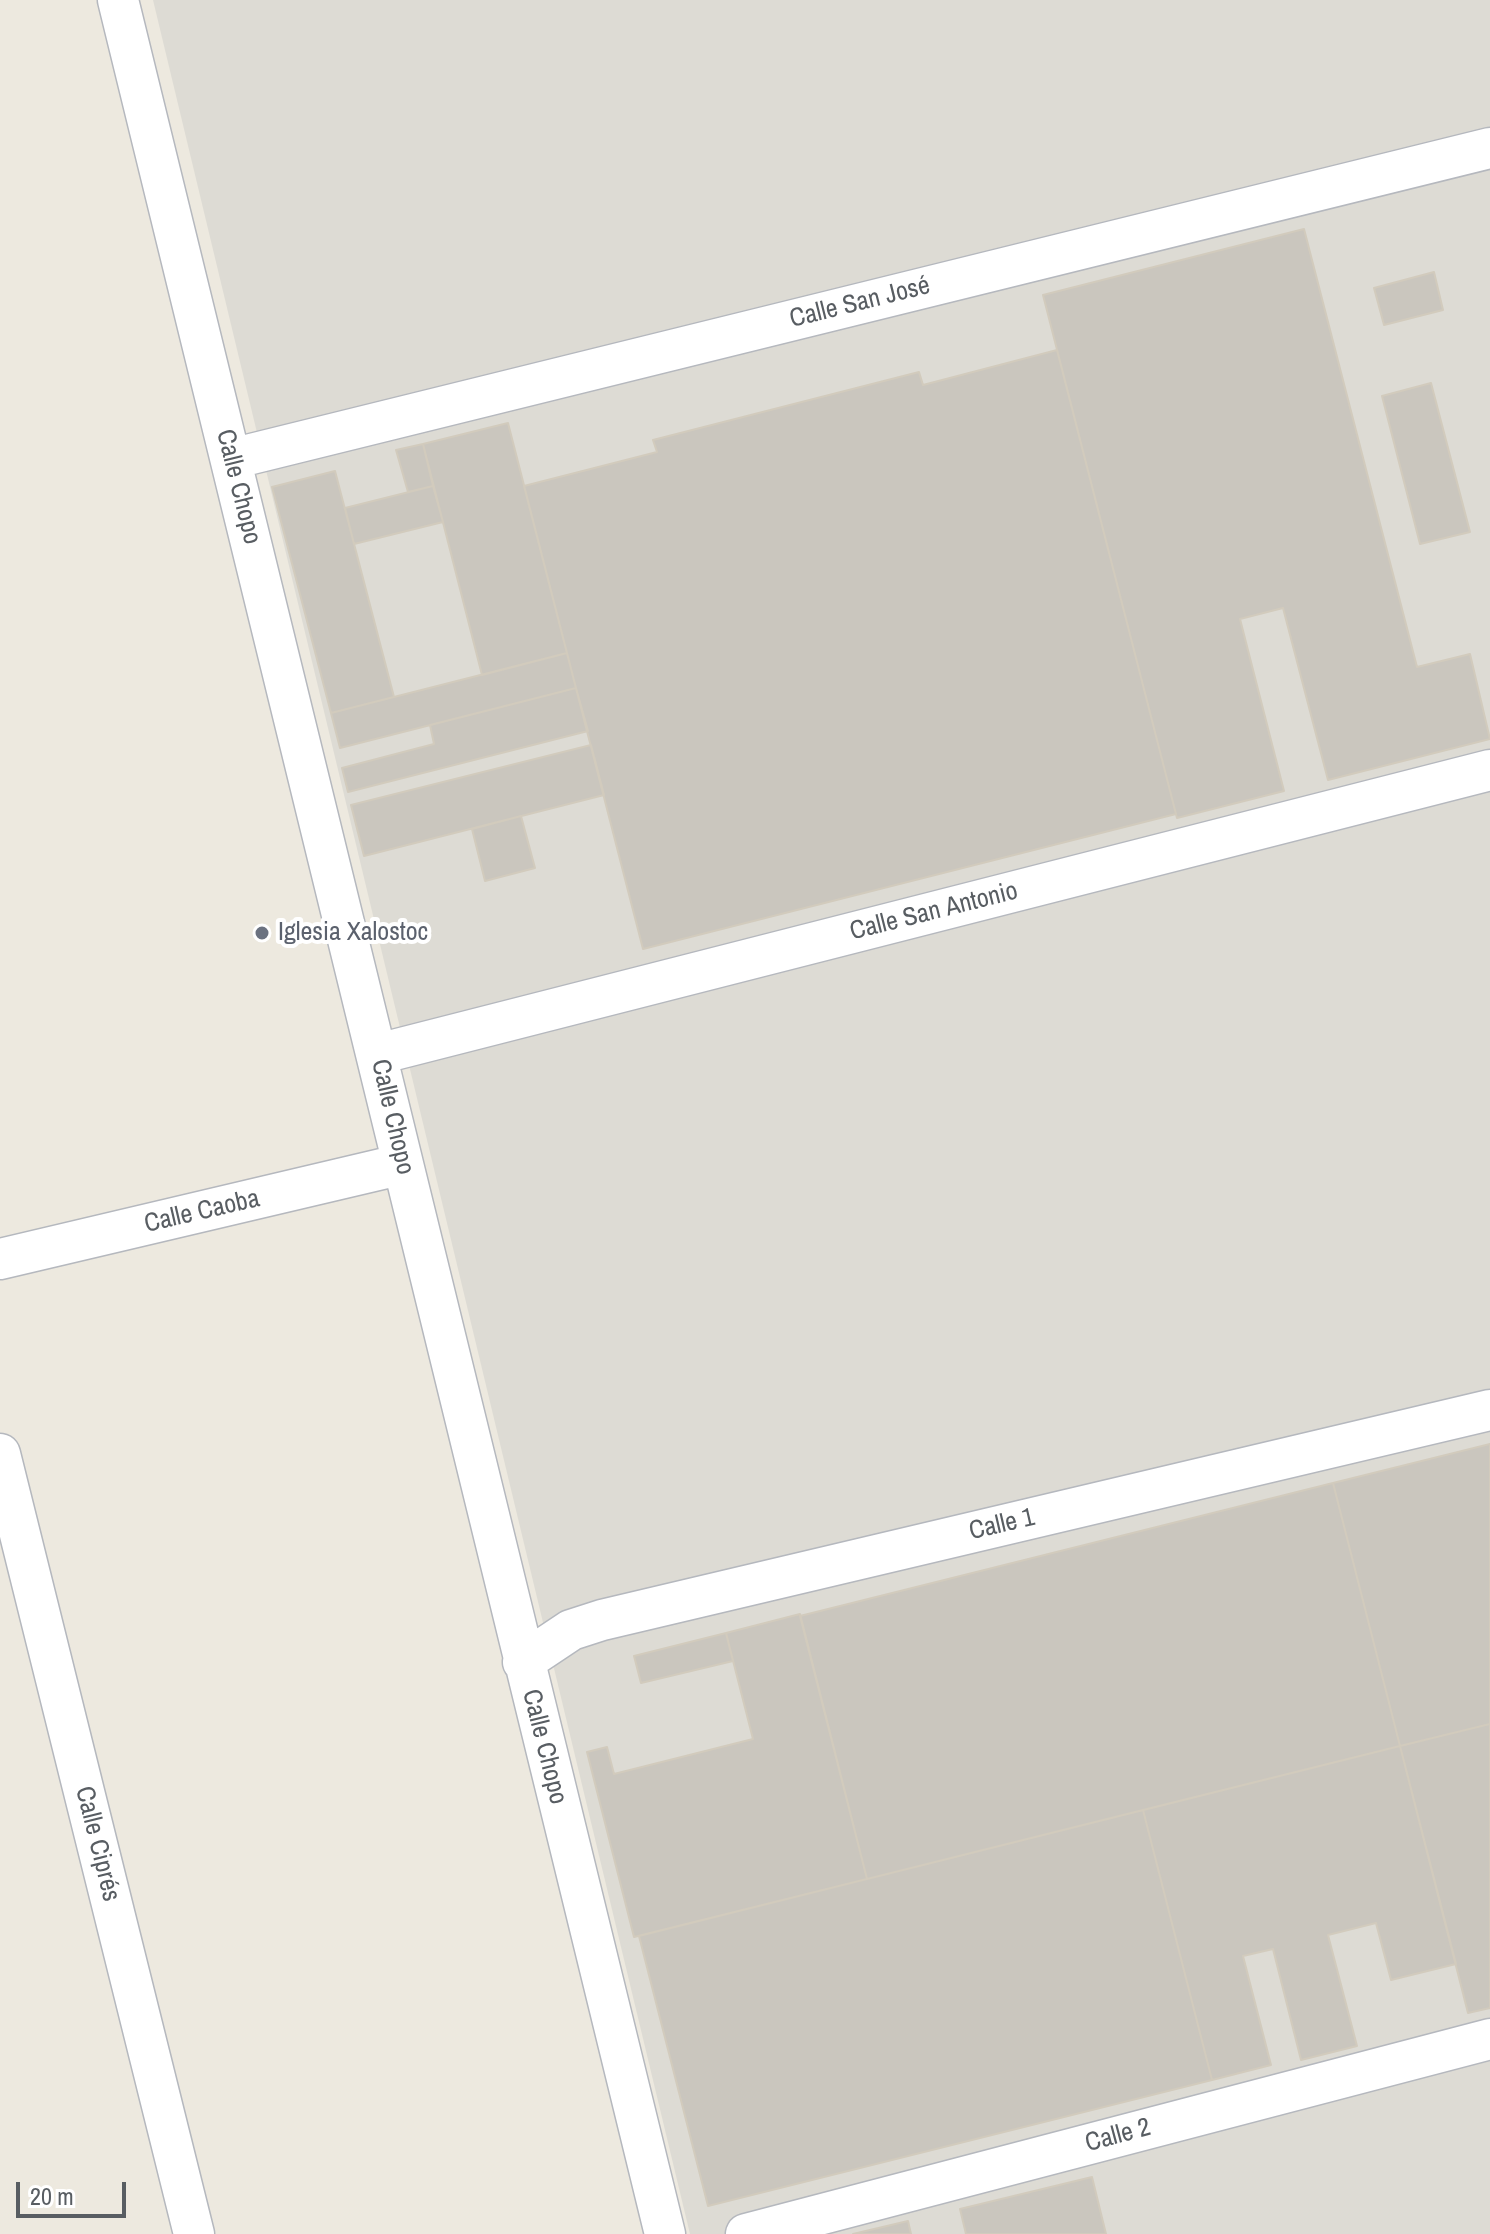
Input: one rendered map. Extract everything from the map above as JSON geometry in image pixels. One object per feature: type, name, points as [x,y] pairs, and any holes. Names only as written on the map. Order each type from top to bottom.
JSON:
[{"type":"street","name":"Calle Chopo","points":[[118,0],[665,2234]]},
{"type":"street","name":"Calle San José","points":[[231,459],[1490,148]]},
{"type":"street","name":"Calle San Antonio","points":[[378,1054],[1490,770]]},
{"type":"street","name":"Calle Caoba","points":[[0,1259],[403,1164]]},
{"type":"street","name":"Calle 1","points":[[523,1662],[571,1630],[602,1620],[1490,1410]]},
{"type":"street","name":"Calle Ciprés","points":[[0,1454],[194,2234]]},
{"type":"street","name":"Calle 2","points":[[746,2234],[1490,2039]]},
{"type":"shaded area","points":[[153,0],[1490,0],[1490,2234],[690,2234]]},
{"type":"building","points":[[1304,229],[1417,667],[1470,654],[1490,739],[1328,780],[1283,608],[1240,619],[1284,791],[1177,818],[1043,295]]},
{"type":"building","points":[[1434,272],[1443,310],[1384,325],[1374,288]]},
{"type":"building","points":[[1057,350],[1176,814],[643,949],[524,486],[657,452],[653,440],[919,372],[923,385]]},
{"type":"building","points":[[1431,383],[1470,532],[1420,544],[1382,396]]},
{"type":"building","points":[[508,423],[567,653],[482,675],[423,444]]},
{"type":"building","points":[[423,444],[433,486],[408,492],[396,450]]},
{"type":"building","points":[[335,471],[394,697],[331,713],[272,487]]},
{"type":"building","points":[[433,486],[443,522],[354,544],[345,508]]},
{"type":"building","points":[[567,653],[576,688],[340,748],[331,713]]},
{"type":"building","points":[[576,688],[588,731],[348,792],[342,768],[434,744],[430,725]]},
{"type":"building","points":[[591,745],[604,795],[364,856],[351,805]]},
{"type":"building","points":[[521,816],[535,868],[485,881],[472,829]]},
{"type":"building","points":[[1490,1444],[1490,1724],[1400,1746],[1333,1483]]},
{"type":"building","points":[[1333,1483],[1400,1746],[867,1879],[800,1616]]},
{"type":"building","points":[[800,1614],[867,1879],[634,1937],[587,1752],[607,1747],[614,1774],[753,1739],[726,1633]]},
{"type":"building","points":[[726,1633],[733,1661],[641,1683],[634,1656]]},
{"type":"building","points":[[1490,1724],[1490,2008],[1468,2013],[1400,1746]]},
{"type":"building","points":[[1400,1746],[1456,1964],[1391,1980],[1376,1923],[1328,1935],[1357,2046],[1301,2060],[1273,1949],[1243,1956],[1271,2065],[1212,2080],[1143,1810]]},
{"type":"building","points":[[1143,1810],[1212,2080],[708,2206],[639,1936]]},
{"type":"building","points":[[1092,2177],[1106,2234],[966,2234],[960,2209]]},
{"type":"building","points":[[908,2221],[911,2234],[853,2234]]},
{"type":"place","name":"Iglesia Xalostoc","points":[[262,933]]}]
